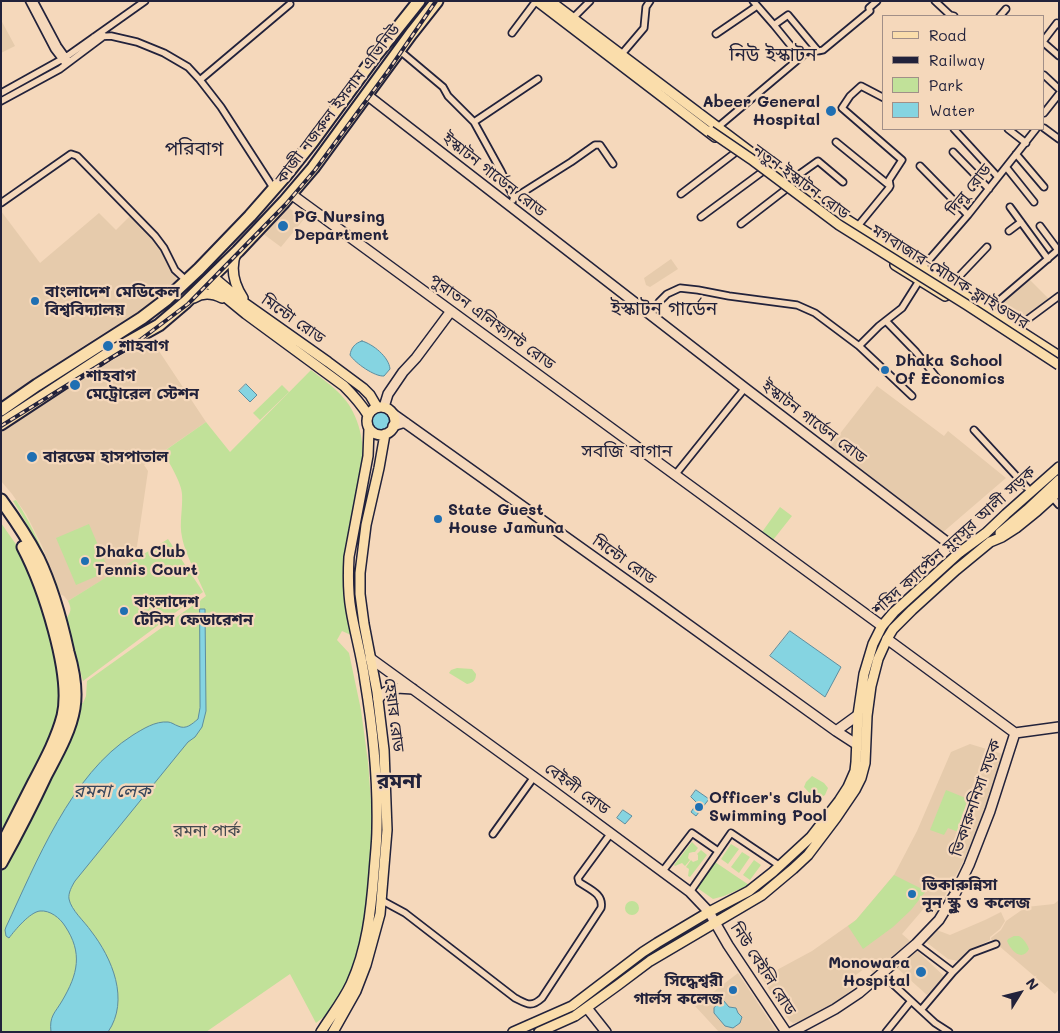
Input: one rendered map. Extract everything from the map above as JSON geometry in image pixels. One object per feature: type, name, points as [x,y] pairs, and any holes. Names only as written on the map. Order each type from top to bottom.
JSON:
[{"type":"highway","name":"কাজী নজরুল ইসলাম এভিনিউ","points":[[1,410],[104,341],[142,318],[167,299],[200,268],[274,189],[313,141],[376,54],[419,1]]},
{"type":"highway","name":"কাজী নজরুল ইসলাম এভিনিউ","points":[[1,424],[109,353],[159,325],[210,279],[314,168],[399,50],[437,1]]},
{"type":"highway","points":[[200,268],[210,279]]},
{"type":"highway","points":[[1,500],[36,554],[53,596],[72,666],[75,698],[74,710],[67,732],[18,833],[1,863]]},
{"type":"highway","points":[[1,512],[21,542],[42,590],[59,649],[65,688],[63,715],[50,751],[1,847]]},
{"type":"main road","name":"নতুন ইস্কাটন রোড","points":[[536,1],[596,41],[799,194],[850,237],[981,318],[1059,370]]},
{"type":"main road","name":"নতুন ইস্কাটন রোড","points":[[550,1],[573,18],[596,41],[621,55],[698,113],[736,152],[762,172],[788,186]]},
{"type":"main road","name":"ইস্কাটন গার্ডেন রোড","points":[[367,95],[512,202],[650,315],[960,552]]},
{"type":"main road","name":"মগবাজার-মৌচাক ফ্লাইওভার","points":[[711,128],[839,225],[1059,365]]},
{"type":"main road","name":"পুরাতন এলিফ্যান্ট রোড","points":[[291,194],[882,626]]},
{"type":"main road","name":"নতুন ইস্কাটন রোড","points":[[799,194],[817,202],[857,227],[1016,328],[1059,358]]},
{"type":"main road","points":[[817,202],[854,230],[1059,358]]},
{"type":"main road","points":[[186,302],[199,295],[213,294],[222,298],[242,313],[249,311],[235,283],[233,269],[238,251]]},
{"type":"main road","name":"মিন্টো রোড","points":[[210,279],[344,386],[368,415]]},
{"type":"main road","points":[[981,318],[988,310]]},
{"type":"main road","name":"মিন্টো রোড","points":[[249,311],[328,362],[362,388],[381,407]]},
{"type":"main road","points":[[381,407],[403,372],[416,358],[451,311]]},
{"type":"main road","points":[[370,395],[380,399],[387,396]]},
{"type":"main road","points":[[321,1030],[351,984],[362,952],[371,911],[377,820],[372,736],[364,670],[351,610],[348,570],[368,456],[368,415],[373,409],[381,407],[393,414],[394,422],[389,432],[376,434],[369,429]]},
{"type":"main road","name":"মিন্টো রোড","points":[[393,414],[836,731],[861,745]]},
{"type":"main road","points":[[393,426],[402,423],[406,424]]},
{"type":"main road","name":"হেয়ার রোড","points":[[336,1029],[356,991],[366,965],[380,914],[387,830],[384,750],[378,699],[360,594],[360,573],[366,525],[385,434]]},
{"type":"main road","name":"শহিদ ক্যাপ্টেন মুনসুর আলী সড়ক","points":[[539,1032],[574,1016],[650,961],[762,895],[808,855],[852,780],[878,659],[893,629],[988,538],[1031,492],[1059,467]]},
{"type":"main road","points":[[988,538],[1059,472]]},
{"type":"main road","points":[[1006,523],[1027,510],[1059,480]]},
{"type":"main road","name":"শহিদ ক্যাপ্টেন মুনসুর আলী সড়ক","points":[[861,745],[858,715],[864,674],[873,644],[882,626],[894,612],[960,552],[988,538],[1002,537],[1016,528],[1056,494]]},
{"type":"main road","points":[[887,639],[1015,733],[1059,727]]},
{"type":"main road","name":"বেইলী রোড","points":[[370,658],[690,892],[710,912],[715,922]]},
{"type":"main road","points":[[378,699],[387,690],[397,688],[413,689]]},
{"type":"main road","points":[[836,731],[858,715]]},
{"type":"main road","name":"ভিকারুননিসা সড়ক","points":[[792,1032],[859,993],[916,944],[939,920],[955,894],[969,865],[990,811],[1015,733]]},
{"type":"main road","name":"শহিদ ক্যাপ্টেন মুনসুর আলী সড়ক","points":[[513,1032],[572,1006],[643,952],[749,891],[828,823]]},
{"type":"main road","points":[[374,860],[384,862]]},
{"type":"main road","name":"নিউ বেইলি রোড","points":[[715,922],[728,945],[786,1032]]},
{"type":"main road","points":[[587,1008],[606,1032]]},
{"type":"street","points":[[29,1],[54,49],[66,61]]},
{"type":"street","points":[[34,1],[66,61]]},
{"type":"street","points":[[1,93],[66,61],[94,37],[145,1]]},
{"type":"street","points":[[512,33],[536,1]]},
{"type":"street","points":[[573,18],[590,1]]},
{"type":"street","points":[[621,55],[644,28],[646,7],[650,1]]},
{"type":"street","points":[[711,128],[807,52],[823,50],[870,11],[869,8],[877,1]]},
{"type":"street","points":[[935,1],[950,15]]},
{"type":"street","points":[[200,80],[290,4]]},
{"type":"street","points":[[716,34],[755,4],[800,57]]},
{"type":"street","points":[[1001,15],[1006,9]]},
{"type":"street","points":[[774,25],[788,15],[818,51]]},
{"type":"street","points":[[1045,41],[1057,23],[1059,25]]},
{"type":"street","points":[[1,102],[105,36],[109,28]]},
{"type":"street","points":[[94,37],[105,36],[137,42],[164,53],[188,67],[221,107],[274,189]]},
{"type":"street","points":[[1045,43],[1059,56]]},
{"type":"street","points":[[399,50],[443,87],[448,96],[474,122],[501,171],[512,202],[595,145],[600,145],[613,164]]},
{"type":"street","points":[[1045,76],[1059,88]]},
{"type":"street","points":[[474,122],[538,79]]},
{"type":"street","points":[[857,227],[890,186],[889,180],[902,160],[842,108],[850,96],[862,86],[882,96]]},
{"type":"street","points":[[1045,112],[1059,94]]},
{"type":"street","points":[[1045,129],[1059,139]]},
{"type":"street","points":[[955,130],[998,177]]},
{"type":"street","points":[[1009,130],[1026,143]]},
{"type":"street","name":"দিলু রোড","points":[[922,268],[968,215],[1035,130]]},
{"type":"street","points":[[836,142],[890,186]]},
{"type":"street","points":[[681,194],[736,152]]},
{"type":"street","points":[[953,152],[989,189]]},
{"type":"street","points":[[1,203],[71,154],[77,156],[155,236],[176,270],[186,281]]},
{"type":"street","points":[[1016,154],[1044,187]]},
{"type":"street","points":[[741,224],[818,162],[842,182]]},
{"type":"street","points":[[920,166],[968,215]]},
{"type":"street","points":[[1006,167],[1034,202]]},
{"type":"street","points":[[701,217],[762,172]]},
{"type":"street","points":[[1010,207],[1048,259]]},
{"type":"street","points":[[1009,230],[1020,222]]},
{"type":"street","points":[[988,310],[1057,252],[1057,249],[1040,226]]},
{"type":"street","points":[[950,286],[987,247]]},
{"type":"street","points":[[859,346],[879,326],[902,308],[919,281]]},
{"type":"street","points":[[650,315],[667,294],[680,288],[797,305],[815,313],[859,346],[912,396]]},
{"type":"street","points":[[1016,328],[1059,296]]},
{"type":"street","points":[[886,321],[916,352],[936,378]]},
{"type":"street","points":[[675,475],[745,388]]},
{"type":"street","points":[[974,430],[1031,492]]},
{"type":"street","points":[[1056,494],[1059,506]]},
{"type":"street","points":[[493,834],[534,777]]},
{"type":"street","points":[[381,900],[405,913],[515,998],[529,1005],[536,1003],[542,998],[601,908],[602,901],[600,897],[579,882],[578,878],[611,833]]},
{"type":"street","points":[[662,872],[692,833],[718,851]]},
{"type":"street","points":[[690,892],[731,833],[780,866]]},
{"type":"street","points":[[916,944],[953,972]]},
{"type":"street","points":[[921,1010],[972,953],[996,944]]},
{"type":"street","points":[[882,974],[934,1023],[949,1032]]},
{"type":"street","points":[[886,1032],[911,1001]]},
{"type":"shaded area","points":[[1,20],[15,46],[1,53]]},
{"type":"shaded area","name":"PG Nursing Department","points":[[285,205],[304,219],[281,247],[262,233]]},
{"type":"shaded area","points":[[1,211],[40,263],[99,213],[116,230],[130,216],[148,233],[160,249],[178,282],[148,307],[39,375],[1,404]]},
{"type":"shaded area","points":[[671,259],[678,269],[650,287],[646,285],[644,278]]},
{"type":"shaded area","points":[[1028,278],[1050,300],[1021,322],[992,309]]},
{"type":"shaded area","points":[[151,339],[206,422],[144,465],[148,471],[135,560],[68,601],[60,594],[42,546],[26,514],[1,481],[1,433],[82,377]]},
{"type":"shaded area","points":[[877,386],[944,436],[948,431],[1006,478],[942,533],[828,449]]},
{"type":"shaded area","name":"ভিকারুন্নিসা নূন স্কুল ও কলেজ","points":[[970,744],[1003,754],[983,817],[962,864],[935,914],[926,906],[902,934],[910,941],[873,973],[868,966],[853,977],[858,984],[841,999],[793,1023],[786,1016],[788,1008],[784,1003],[777,1003],[762,978],[812,951],[856,920],[894,875],[917,831],[951,752]]},
{"type":"shaded area","points":[[1059,900],[1059,989],[1055,994],[991,938],[1001,930],[1006,921],[1026,907],[1054,904]]},
{"type":"shaded area","points":[[1001,912],[1005,921],[1000,929],[990,937],[990,940],[970,950],[958,961],[948,959],[926,942],[934,929],[950,935]]},
{"type":"shaded area","name":"Monowara Hospital","points":[[915,949],[944,976],[927,995],[897,968]]},
{"type":"shaded area","name":"সিদ্ধেশ্বরী গার্লস কলেজ","points":[[738,973],[777,1032],[719,1032],[695,1006]]},
{"type":"green space","name":"রমনা পার্ক","points":[[311,370],[331,385],[347,401],[361,434],[363,452],[347,558],[353,634],[342,631],[337,640],[349,653],[361,710],[368,762],[373,828],[371,869],[363,927],[358,952],[349,976],[339,996],[326,1015],[316,1023],[290,974],[206,1032],[1,1032],[1,873],[71,736],[80,703],[83,703],[86,696],[87,681],[206,596],[189,559],[182,537],[180,485],[163,452],[206,422],[230,452]]},
{"type":"green space","points":[[282,385],[289,392],[260,420],[253,413]]},
{"type":"green space","points":[[16,500],[39,543],[59,589],[57,590],[37,544],[13,501]]},
{"type":"green space","points":[[780,507],[792,516],[773,540],[762,532]]},
{"type":"green space","points":[[1,523],[20,550],[35,583],[60,669],[60,711],[51,736],[1,834]]},
{"type":"green space","name":"Dhaka Club Tennis Court","points":[[89,524],[109,571],[76,585],[56,538]]},
{"type":"green space","name":"বাংলাদেশ টেনিস ফেডারেশন","points":[[168,539],[203,592],[83,681],[66,619],[70,610],[68,601]]},
{"type":"green space","points":[[457,668],[472,669],[476,674],[475,680],[467,684],[449,673]]},
{"type":"green space","points":[[812,776],[824,783],[828,788],[825,795],[819,799],[814,798],[804,787]]},
{"type":"green space","points":[[946,790],[978,803],[966,835],[948,828],[944,835],[930,830]]},
{"type":"green space","points":[[692,842],[698,848],[695,852],[689,853],[688,858],[690,860],[685,866],[682,863],[675,866],[674,865]]},
{"type":"green space","points":[[731,844],[739,849],[728,864],[721,859]]},
{"type":"green space","points":[[701,850],[707,855],[690,877],[688,876],[689,869],[686,867],[691,860],[693,862],[698,860],[697,854]]},
{"type":"green space","points":[[742,852],[750,857],[739,873],[731,867]]},
{"type":"green space","points":[[754,860],[761,865],[750,880],[743,875]]},
{"type":"green space","points":[[715,862],[749,885],[713,899],[696,887]]},
{"type":"green space","points":[[894,875],[926,891],[911,910],[893,927],[863,949],[848,926],[856,920]]},
{"type":"green space","points":[[629,901],[635,901],[639,908],[635,915],[629,915],[625,911],[625,905]]},
{"type":"green space","points":[[1014,936],[1021,937],[1029,949],[1023,955],[1017,954],[1007,941]]},
{"type":"water","points":[[362,341],[375,348],[387,360],[390,369],[384,376],[366,369],[350,355],[354,346]]},
{"type":"water","points":[[246,384],[257,395],[250,402],[239,391]]},
{"type":"water","points":[[380,412],[386,415],[389,421],[386,427],[380,430],[374,427],[371,421],[374,415]]},
{"type":"water","name":"রমনা লেক","points":[[200,609],[205,609],[206,711],[202,727],[75,881],[69,894],[72,907],[106,954],[116,980],[118,1007],[114,1020],[108,1032],[51,1032],[52,1018],[75,973],[76,954],[71,936],[58,917],[44,911],[36,912],[27,918],[9,938],[6,936],[6,927],[43,848],[73,796],[91,772],[111,752],[145,728],[163,722],[186,727],[198,719],[200,708]]},
{"type":"water","points":[[790,631],[841,667],[825,697],[770,656]]},
{"type":"water","name":"Officer's Club Swimming Pool","points":[[696,790],[709,799],[696,816],[691,812],[697,803],[691,797]]},
{"type":"water","points":[[623,810],[632,816],[625,824],[617,818]]},
{"type":"water","points":[[723,1000],[729,1007],[736,1008],[742,1017],[740,1023],[733,1028],[725,1026],[714,1013],[714,1008]]},
{"type":"railway","points":[[1,426],[140,340],[188,304],[286,204],[315,170],[388,71],[436,1]]},
{"type":"place","name":"Abeer General Hospital","points":[[831,111]]},
{"type":"place","name":"PG Nursing Department","points":[[283,226]]},
{"type":"place","name":"বাংলাদেশ মেডিকেল বিশ্ববিদ্যালয়","points":[[35,301]]},
{"type":"place","name":"শাহবাগ","points":[[108,346]]},
{"type":"place","name":"Dhaka School Of Economics","points":[[885,370]]},
{"type":"place","name":"শাহবাগ মেট্রোরেল স্টেশন","points":[[75,385]]},
{"type":"place","name":"বারডেম হাসপাতাল","points":[[32,457]]},
{"type":"place","name":"State Guest House Jamuna","points":[[438,519]]},
{"type":"place","name":"Dhaka Club Tennis Court","points":[[85,561]]},
{"type":"place","name":"বাংলাদেশ টেনিস ফেডারেশন","points":[[124,611]]},
{"type":"place","name":"Officer's Club Swimming Pool","points":[[699,807]]},
{"type":"place","name":"ভিকারুন্নিসা নূন স্কুল ও কলেজ","points":[[912,894]]},
{"type":"place","name":"Monowara Hospital","points":[[921,972]]},
{"type":"place","name":"সিদ্ধেশ্বরী গার্লস কলেজ","points":[[733,990]]},
{"type":"district","name":"নিউ ইস্কাটন","points":[[773,55]]},
{"type":"district","name":"পরিবাগ","points":[[194,149]]},
{"type":"district","name":"ইস্কাটন গার্ডেন","points":[[664,309]]},
{"type":"district","name":"সবজি বাগান","points":[[627,451]]},
{"type":"district","name":"রমনা","points":[[399,782]]}]
